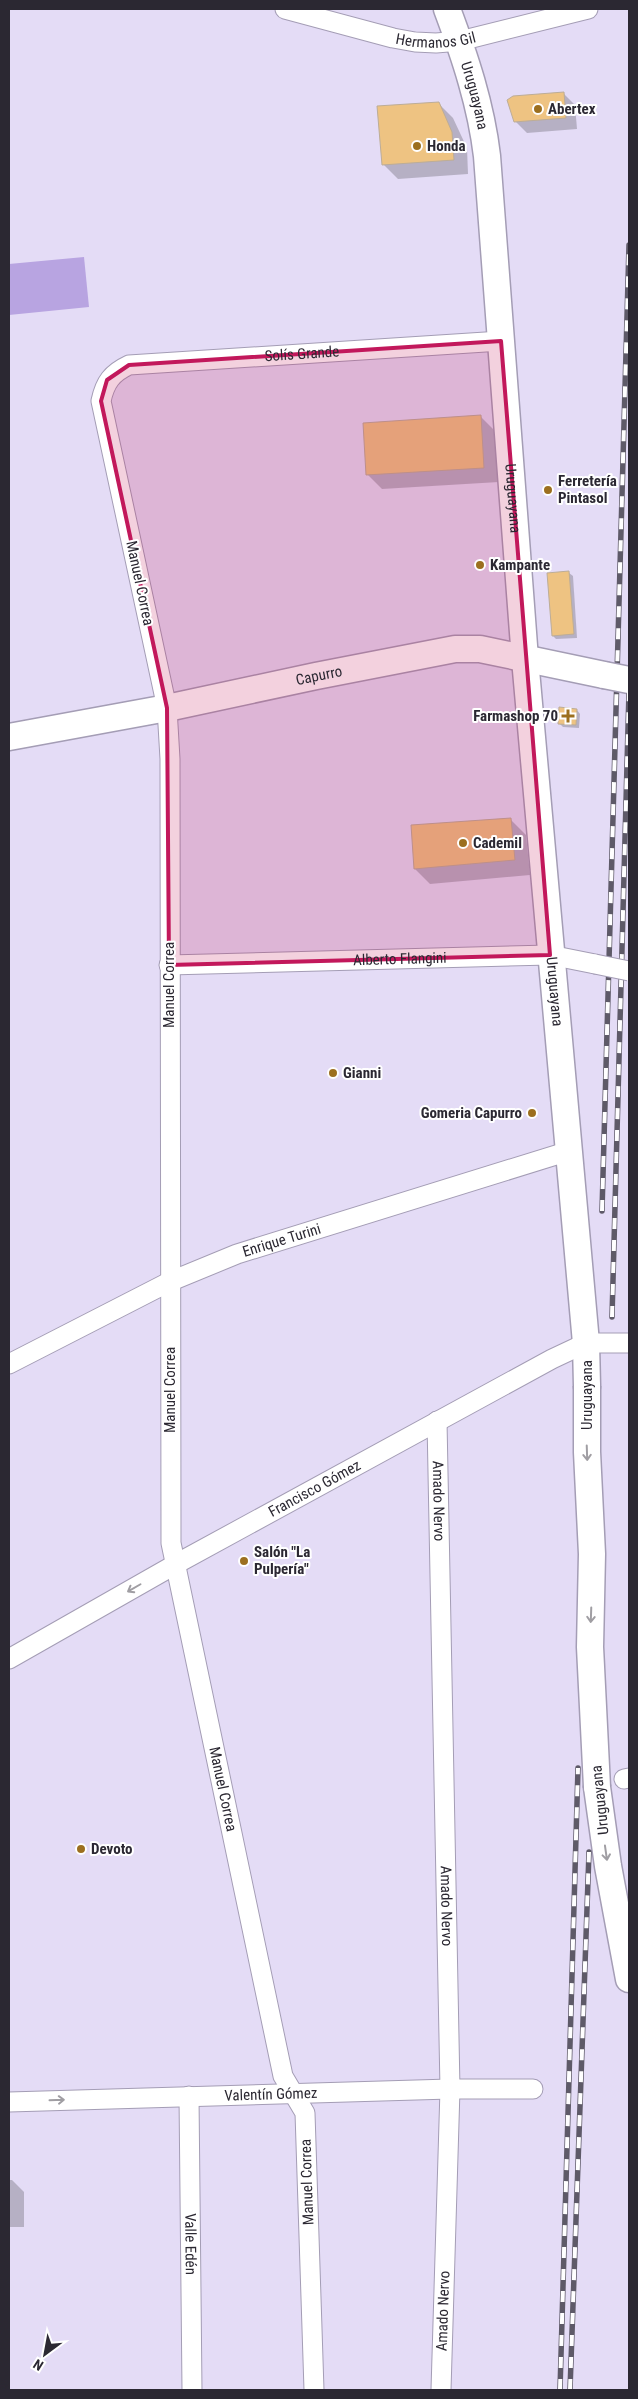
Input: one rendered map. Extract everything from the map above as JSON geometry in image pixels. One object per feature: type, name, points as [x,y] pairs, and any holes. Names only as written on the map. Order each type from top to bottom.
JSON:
[{"type":"street","name":"Hermanos Gil","points":[[285,9],[415,42],[460,41],[588,9]]},
{"type":"street","name":"Uruguayana","points":[[447,9],[460,41],[484,126],[525,658],[586,1343],[587,1452],[592,1554],[590,1647],[597,1787],[608,1866],[629,1979]]},
{"type":"street","name":"Solís Grande","points":[[108,380],[116,371],[130,365],[501,341]]},
{"type":"street","name":"Manuel Correa","points":[[108,380],[101,401],[167,708],[170,759],[169,1282],[171,1543],[283,2076],[305,2113],[314,2390]]},
{"type":"street","name":"Capurro","points":[[9,737],[167,708],[316,676],[455,650],[480,649],[629,680]]},
{"type":"street","name":"Alberto Flangini","points":[[169,965],[550,955],[629,970]]},
{"type":"street","name":"Enrique Turini","points":[[9,1364],[169,1282],[237,1254],[569,1151]]},
{"type":"street","name":"Francisco Gómez","points":[[9,1659],[176,1564],[437,1421],[586,1343],[629,1343]]},
{"type":"street","name":"Amado Nervo","points":[[437,1421],[450,2089],[441,2390]]},
{"type":"street","name":"Valentín Gómez","points":[[9,2102],[450,2089],[533,2089]]},
{"type":"street","name":"Valle Edén","points":[[189,2096],[192,2390]]},
{"type":"highlighted area","points":[[501,341],[550,955],[169,965],[167,708],[101,401],[107,380],[129,365]]},
{"type":"shaded area","points":[[84,257],[89,307],[9,315],[9,264]]},
{"type":"building","name":"Abertex","points":[[564,92],[566,118],[514,122],[507,100],[513,96]]},
{"type":"building","name":"Honda","points":[[439,102],[452,132],[454,160],[382,165],[377,106]]},
{"type":"building","points":[[481,415],[484,468],[366,475],[363,423]]},
{"type":"building","points":[[569,571],[574,634],[552,636],[547,573]]},
{"type":"building","name":"Farmashop 70","points":[[559,707],[577,709],[576,725],[558,724]]},
{"type":"building","name":"Cademil","points":[[511,818],[515,860],[414,869],[411,825]]},
{"type":"railway","points":[[602,1211],[629,245]]},
{"type":"railway","points":[[612,1317],[629,691]]},
{"type":"railway","points":[[560,2390],[578,1768]]},
{"type":"railway","points":[[570,2390],[589,1852]]},
{"type":"place","name":"Abertex","points":[[538,109]]},
{"type":"place","name":"Honda","points":[[417,146]]},
{"type":"place","name":"Ferretería Pintasol","points":[[548,490]]},
{"type":"place","name":"Kampante","points":[[480,565]]},
{"type":"place","name":"Farmashop 70","points":[[568,716]]},
{"type":"place","name":"Cademil","points":[[463,843]]},
{"type":"place","name":"Gianni","points":[[333,1073]]},
{"type":"place","name":"Gomeria Capurro","points":[[532,1113]]},
{"type":"place","name":"Salón \"La Pulpería\"","points":[[244,1561]]},
{"type":"place","name":"Devoto","points":[[81,1849]]}]
